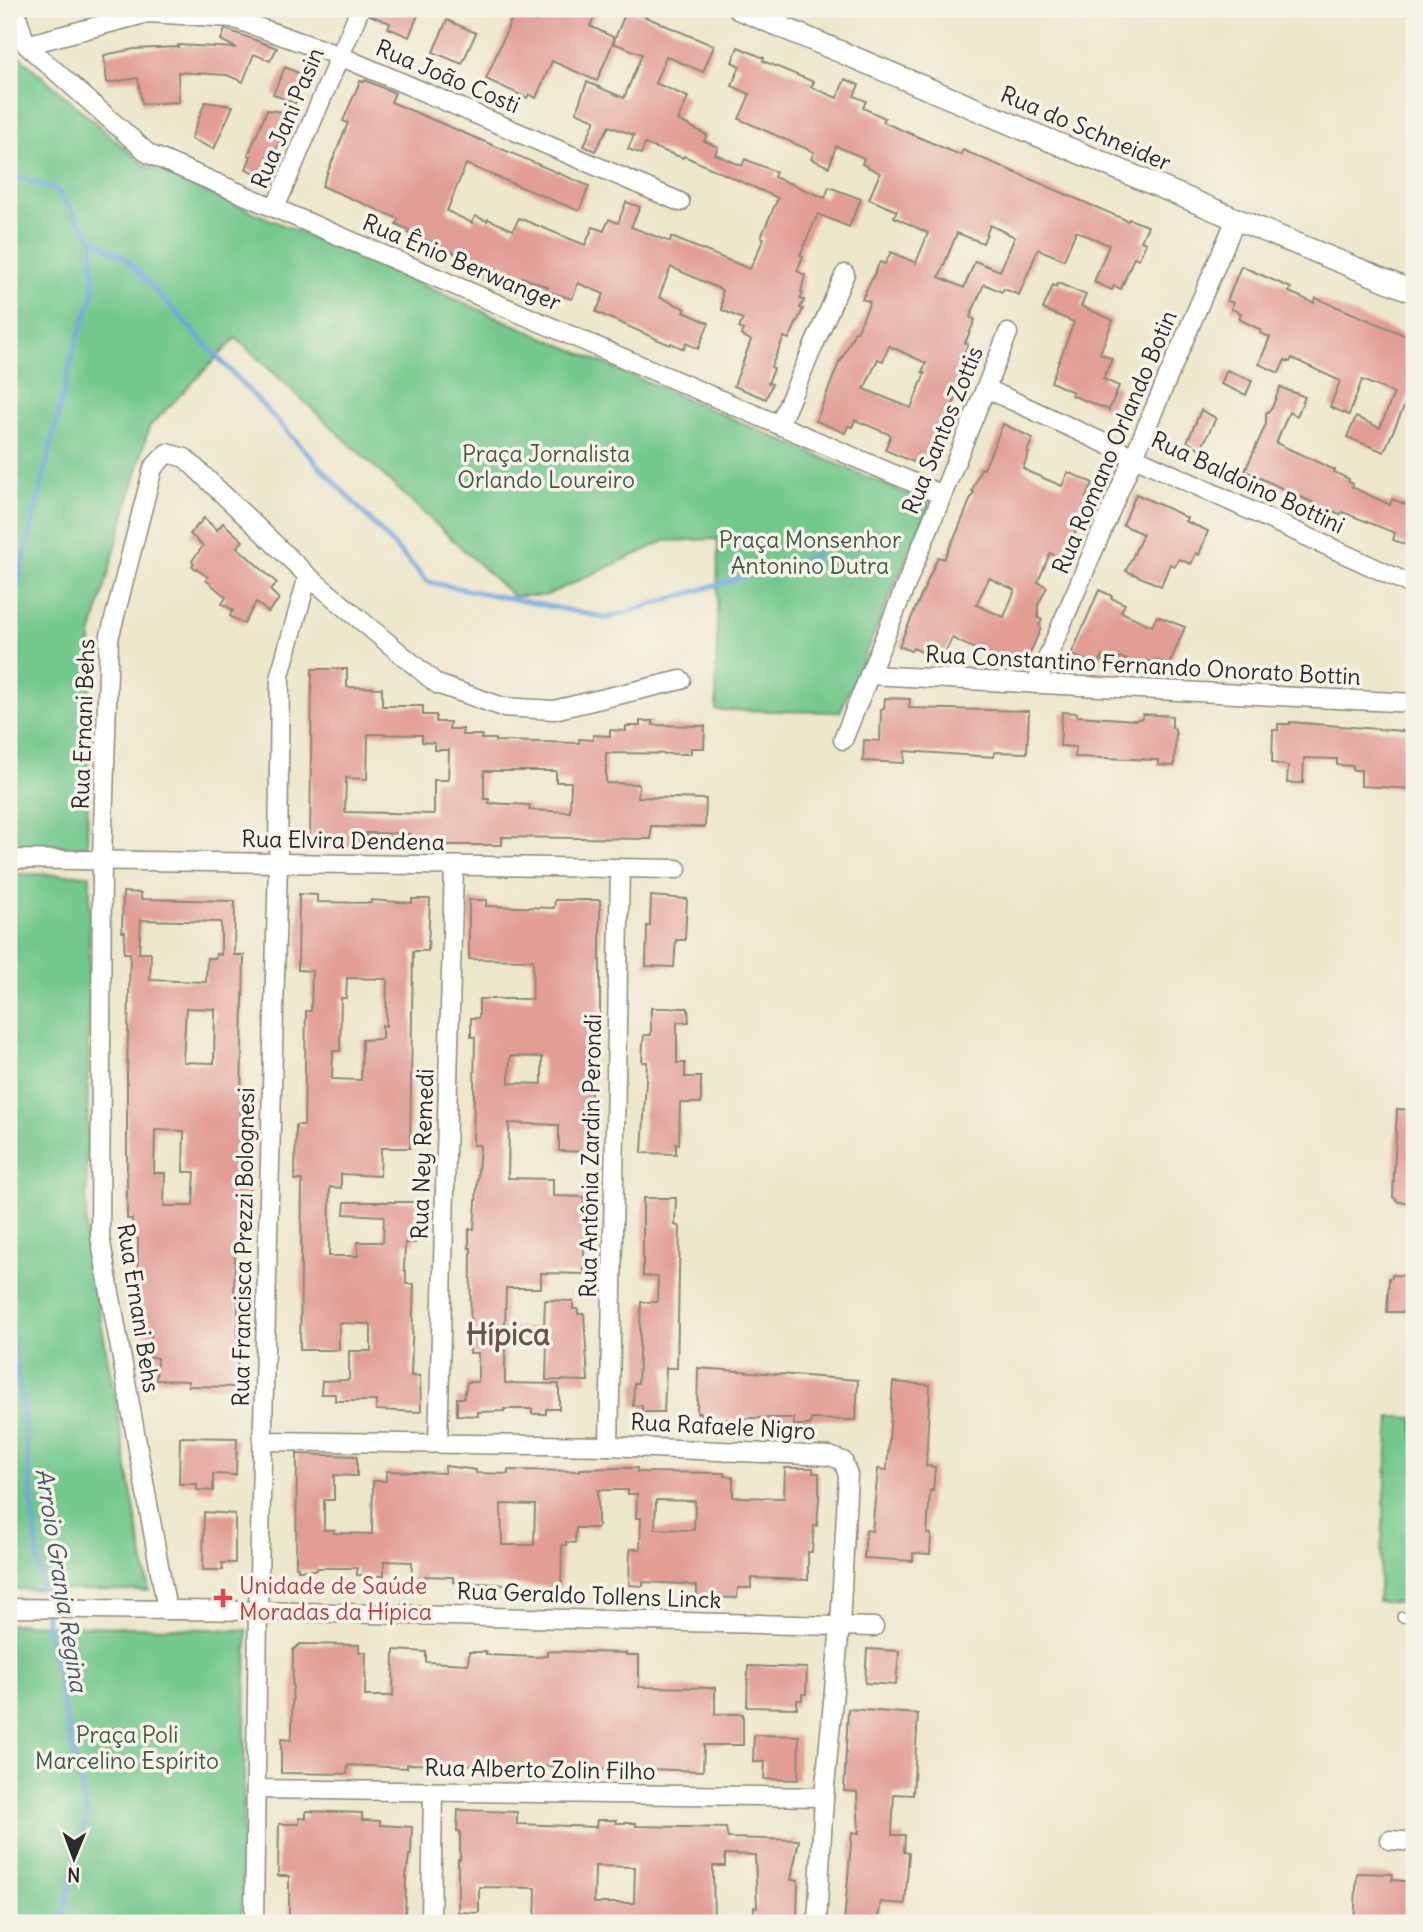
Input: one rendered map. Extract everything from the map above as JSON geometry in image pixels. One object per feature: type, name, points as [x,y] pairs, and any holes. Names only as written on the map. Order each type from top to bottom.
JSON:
[{"type":"street","points":[[15,9],[26,45]]},
{"type":"street","name":"Rua Jani Pasin","points":[[275,208],[360,9]]},
{"type":"street","name":"Rua do Schneider","points":[[739,9],[1414,292]]},
{"type":"street","name":"Rua João Costi","points":[[26,45],[148,13],[232,18],[340,56],[680,202]]},
{"type":"street","name":"Rua Ênio Berwanger","points":[[26,45],[149,154],[942,495]]},
{"type":"street","name":"Rua Romano Orlando Botin","points":[[1036,684],[1236,219]]},
{"type":"street","points":[[779,425],[845,274]]},
{"type":"street","name":"Rua Santos Zottis","points":[[843,740],[1008,333]]},
{"type":"street","name":"Rua Baldoino Bottini","points":[[985,388],[1414,586]]},
{"type":"street","name":"Rua Ernani Behs","points":[[167,1610],[100,1237],[102,860],[109,639],[153,468],[167,453],[185,458],[308,576],[438,684],[503,707],[554,710],[681,680]]},
{"type":"street","name":"Rua Francisca Prezzi Bolognesi","points":[[254,1923],[258,1611],[278,863],[280,675],[308,576]]},
{"type":"street","name":"Rua Constantino Fernando Onorato Bottin","points":[[869,675],[1414,703]]},
{"type":"street","name":"Rua Elvira Dendena","points":[[9,859],[677,869]]},
{"type":"street","name":"Rua Ney Remedi","points":[[438,1443],[454,866]]},
{"type":"street","name":"Rua Antônia Zardin Perondi","points":[[609,1446],[620,868]]},
{"type":"street","name":"Rua Rafaele Nigro","points":[[263,1441],[609,1446],[830,1456],[843,1461],[848,1475],[840,1626],[824,1797],[817,1923]]},
{"type":"street","name":"Rua Geraldo Tollens Linck","points":[[11,1608],[258,1611],[874,1627]]},
{"type":"street","name":"Rua Alberto Zolin Filho","points":[[256,1789],[824,1797]]},
{"type":"street","points":[[430,1923],[433,1792]]},
{"type":"street","points":[[1390,1840],[1414,1842]]},
{"type":"lane","points":[[1402,1617],[1414,1618]]},
{"type":"green space","name":"Praça Jornalista Orlando Loureiro","points":[[9,33],[14,52],[144,165],[930,504],[840,712],[716,710],[718,539],[665,541],[545,596],[513,596],[236,338],[149,427],[91,636],[87,847],[9,845]]},
{"type":"green space","points":[[9,874],[90,875],[86,1237],[149,1591],[9,1589]]},
{"type":"green space","points":[[1390,1417],[1414,1418],[1414,1604],[1378,1601]]},
{"type":"green space","name":"Praça Poli Marcelino Espírito","points":[[9,1624],[247,1630],[241,1923],[9,1923]]},
{"type":"building","points":[[371,9],[405,9],[418,15],[409,37],[388,28],[390,23],[370,15]]},
{"type":"building","points":[[541,9],[598,9],[590,26],[615,38],[597,81],[552,61],[536,98],[529,94],[527,98],[486,79],[515,11],[536,21]]},
{"type":"building","points":[[627,9],[714,46],[703,72],[666,56],[655,83],[688,97],[678,120],[707,135],[704,141],[718,147],[715,154],[742,166],[745,159],[776,172],[774,177],[825,198],[829,187],[861,199],[849,227],[818,214],[800,255],[803,256],[797,271],[805,275],[800,299],[804,300],[800,308],[803,309],[789,339],[784,337],[771,367],[774,369],[768,383],[772,384],[766,399],[734,386],[751,340],[741,335],[743,330],[739,328],[743,319],[722,310],[722,290],[671,267],[659,297],[709,323],[698,349],[686,343],[684,349],[596,312],[604,294],[578,283],[572,299],[546,291],[548,287],[522,277],[521,280],[508,274],[505,281],[469,266],[472,260],[408,233],[409,230],[396,224],[399,219],[322,186],[348,123],[343,121],[360,81],[365,80],[395,93],[391,102],[589,186],[579,211],[466,164],[447,211],[472,223],[475,216],[513,230],[519,218],[585,245],[593,227],[604,231],[609,219],[618,223],[626,202],[640,207],[631,227],[670,242],[671,237],[750,269],[778,198],[684,156],[683,158],[645,144],[641,154],[628,149],[634,135],[609,126],[595,151],[584,146],[595,120],[576,112],[587,82],[624,98],[642,54],[613,43]]},
{"type":"building","points":[[447,20],[476,33],[462,64],[433,52]]},
{"type":"building","points":[[225,29],[277,48],[270,61],[254,54],[243,82],[227,75],[178,72],[179,102],[142,104],[138,78],[107,83],[104,55],[178,45],[236,48],[221,40]]},
{"type":"building","points":[[738,47],[764,58],[763,61],[814,82],[811,87],[837,98],[845,79],[859,85],[854,96],[866,101],[863,108],[885,118],[883,122],[960,155],[963,150],[1128,221],[1129,219],[1148,226],[1141,241],[1146,243],[1139,259],[1134,257],[1121,289],[1114,286],[1112,290],[1094,282],[1109,245],[1076,231],[1064,260],[1038,249],[1019,295],[1004,289],[1002,292],[984,284],[970,317],[975,320],[965,343],[968,344],[962,359],[971,363],[928,468],[885,450],[891,435],[855,420],[845,433],[816,421],[840,360],[855,331],[857,332],[870,302],[862,299],[880,262],[885,264],[891,252],[916,263],[928,233],[894,217],[897,211],[869,199],[880,173],[862,164],[864,158],[836,146],[829,167],[811,159],[814,152],[739,119],[750,94],[732,86],[740,66],[732,62]],"holes":[[[990,225],[1015,237],[1000,271],[975,261],[964,288],[939,277],[957,233],[983,243]],[[889,346],[926,363],[922,372],[925,373],[911,408],[864,389],[878,359],[883,361]]]},
{"type":"building","points":[[285,67],[307,77],[295,104],[273,94]]},
{"type":"building","points":[[205,102],[233,106],[214,149],[191,139]]},
{"type":"building","points":[[267,110],[291,113],[265,177],[246,169],[251,156],[248,155]]},
{"type":"building","points":[[1241,266],[1291,288],[1289,292],[1314,303],[1316,298],[1414,339],[1414,384],[1384,452],[1347,437],[1356,417],[1380,428],[1394,393],[1362,380],[1349,415],[1330,407],[1340,381],[1292,358],[1290,362],[1285,360],[1279,373],[1259,364],[1270,337],[1239,319],[1241,313],[1231,309],[1233,303],[1227,301]]},
{"type":"building","points":[[1058,283],[1086,295],[1081,306],[1113,320],[1100,353],[1112,359],[1103,379],[1119,386],[1109,410],[1071,395],[1073,392],[1051,382],[1074,322],[1043,309],[1053,285],[1056,287]]},
{"type":"building","points":[[1227,370],[1252,381],[1246,395],[1221,384]]},
{"type":"building","points":[[1280,387],[1305,397],[1297,416],[1289,412],[1276,443],[1335,470],[1334,472],[1349,479],[1352,487],[1390,505],[1392,499],[1414,508],[1414,548],[1393,540],[1395,533],[1318,505],[1245,471],[1266,424],[1266,413],[1272,408]]},
{"type":"building","points":[[1201,410],[1216,418],[1201,449],[1187,442]]},
{"type":"building","points":[[1003,424],[1033,438],[1023,468],[1029,472],[1062,486],[1068,472],[1093,483],[1086,498],[1090,499],[1063,559],[1050,553],[1038,582],[1047,587],[1038,605],[1041,628],[1026,662],[1009,662],[992,657],[952,638],[945,653],[940,651],[928,655],[913,648],[911,651],[899,646],[938,557],[944,559],[974,492],[972,491],[981,468],[984,469]],"holes":[[[989,578],[1015,590],[1004,617],[976,605]]]},
{"type":"building","points":[[1136,494],[1180,514],[1187,518],[1185,521],[1208,531],[1199,555],[1196,553],[1191,564],[1179,559],[1175,566],[1170,564],[1161,586],[1126,571],[1143,534],[1123,525]]},
{"type":"building","points":[[204,518],[217,530],[223,523],[243,541],[237,547],[277,583],[270,590],[279,599],[268,612],[256,602],[244,624],[230,616],[233,610],[222,604],[226,597],[206,580],[208,577],[192,566],[192,561],[203,546],[190,534]]},
{"type":"building","points":[[1099,590],[1125,604],[1121,612],[1152,626],[1157,616],[1185,627],[1169,665],[1155,659],[1153,663],[1146,660],[1143,667],[1120,657],[1118,660],[1110,656],[1109,660],[1102,656],[1099,665],[1071,655]]},
{"type":"building","points":[[312,669],[347,669],[347,687],[382,688],[382,706],[423,706],[423,715],[436,715],[436,722],[450,722],[449,729],[463,729],[462,735],[482,735],[481,739],[579,743],[579,739],[593,740],[593,735],[610,736],[610,730],[626,731],[626,726],[640,726],[640,721],[653,721],[653,725],[705,726],[704,748],[691,748],[691,754],[606,753],[606,783],[639,784],[638,797],[706,799],[705,827],[651,826],[651,839],[502,837],[502,845],[410,845],[410,834],[366,833],[366,846],[310,843]],"holes":[[[368,734],[422,735],[422,742],[435,743],[435,750],[449,750],[448,780],[434,780],[434,814],[345,812],[346,778],[367,779]],[[484,771],[556,771],[556,782],[571,782],[570,812],[529,810],[530,805],[489,803],[489,799],[484,799]]]},
{"type":"building","points":[[885,698],[910,699],[909,708],[1029,711],[1027,753],[995,752],[994,757],[905,751],[904,763],[863,761],[864,740],[880,741],[881,709],[884,709]]},
{"type":"building","points":[[1062,712],[1077,713],[1077,716],[1135,720],[1143,718],[1143,714],[1172,716],[1172,728],[1176,734],[1174,766],[1158,765],[1158,760],[1075,757],[1076,747],[1060,746]]},
{"type":"building","points":[[1290,722],[1414,732],[1414,789],[1361,786],[1361,770],[1352,770],[1353,766],[1337,765],[1337,759],[1304,758],[1303,783],[1287,783],[1288,766],[1272,763],[1273,730],[1278,730],[1278,724]]},
{"type":"building","points":[[123,892],[141,893],[141,899],[235,901],[234,955],[244,955],[240,1152],[249,1152],[249,1200],[241,1199],[235,1253],[234,1294],[238,1295],[237,1387],[188,1386],[188,1381],[156,1380],[157,1358],[150,1357],[151,1334],[144,1334],[144,1312],[142,1303],[138,1303],[138,1238],[132,1238],[132,1219],[127,1219],[130,953],[124,953],[125,932],[122,932]],"holes":[[[141,920],[221,922],[221,955],[207,958],[206,982],[150,980],[151,953],[139,953]],[[186,1008],[215,1009],[214,1063],[183,1062]],[[155,1130],[184,1131],[183,1172],[195,1172],[193,1206],[164,1206],[165,1173],[154,1173]]]},
{"type":"building","points":[[299,894],[317,895],[317,902],[371,903],[371,900],[412,903],[412,899],[430,899],[428,951],[413,951],[410,1148],[381,1148],[380,1176],[341,1174],[341,1188],[330,1187],[329,1256],[358,1256],[358,1242],[383,1242],[384,1216],[344,1214],[345,1202],[416,1202],[415,1243],[405,1243],[404,1271],[406,1284],[414,1284],[411,1376],[420,1376],[421,1412],[376,1410],[376,1401],[335,1401],[335,1394],[321,1394],[322,1381],[349,1380],[349,1351],[371,1351],[371,1324],[339,1323],[339,1350],[300,1350],[302,1180],[295,1180],[296,1125],[304,1125],[306,1011],[311,1011],[312,971],[298,970]],"holes":[[[347,978],[387,979],[386,1026],[382,1025],[382,1039],[362,1040],[361,1080],[332,1079],[333,1051],[340,1051],[341,998],[346,998]]]},
{"type":"building","points":[[651,896],[687,899],[685,940],[676,940],[674,967],[646,966]]},
{"type":"building","points":[[469,900],[487,900],[486,906],[554,908],[555,900],[600,900],[600,1017],[589,1016],[588,1085],[591,1085],[591,1111],[588,1111],[587,1152],[559,1151],[559,1125],[509,1123],[508,1178],[553,1179],[553,1196],[584,1197],[584,1274],[541,1273],[541,1288],[506,1288],[505,1327],[544,1328],[545,1300],[573,1301],[573,1309],[578,1309],[578,1314],[584,1314],[588,1381],[546,1380],[547,1342],[505,1340],[505,1383],[559,1384],[559,1409],[546,1409],[546,1414],[532,1414],[532,1409],[504,1409],[478,1412],[478,1416],[457,1415],[457,1398],[464,1398],[467,1382],[478,1382],[478,1353],[470,1353],[469,1229],[474,1229],[480,1145],[473,1145],[475,1037],[471,1037],[471,1018],[479,1018],[479,999],[532,999],[533,960],[469,959]],"holes":[[[510,1056],[542,1057],[542,1084],[509,1083]]]},
{"type":"building","points":[[651,1008],[688,1008],[689,1022],[677,1022],[677,1063],[685,1063],[685,1077],[701,1077],[701,1103],[680,1103],[679,1144],[676,1143],[676,1154],[642,1153],[647,1062],[642,1062],[643,1043],[644,1035],[651,1035]]},
{"type":"building","points":[[1397,1109],[1414,1110],[1414,1199],[1409,1202],[1399,1202],[1393,1197]]},
{"type":"building","points":[[643,1198],[676,1198],[675,1225],[680,1227],[677,1368],[666,1368],[664,1412],[642,1412],[642,1406],[633,1406],[634,1383],[638,1383],[641,1302],[657,1302],[658,1277],[643,1276]]},
{"type":"building","points":[[1392,1275],[1409,1276],[1411,1279],[1410,1312],[1387,1312],[1389,1278],[1392,1278]]},
{"type":"building","points":[[698,1368],[858,1380],[856,1420],[811,1419],[810,1425],[794,1425],[794,1418],[743,1418],[743,1421],[700,1416],[701,1413],[697,1413]]},
{"type":"building","points":[[893,1382],[930,1385],[926,1466],[935,1467],[933,1491],[930,1490],[927,1534],[931,1534],[930,1554],[913,1553],[913,1561],[864,1558],[866,1530],[872,1531],[878,1469],[887,1470]]},
{"type":"building","points":[[180,1437],[237,1438],[236,1475],[213,1474],[213,1491],[197,1490],[197,1484],[179,1484]]},
{"type":"building","points":[[297,1454],[357,1456],[357,1476],[334,1475],[334,1500],[324,1500],[324,1530],[334,1530],[334,1533],[372,1534],[373,1481],[386,1481],[386,1471],[445,1473],[445,1466],[476,1470],[476,1473],[508,1474],[508,1470],[580,1471],[621,1468],[637,1468],[637,1472],[724,1473],[725,1476],[733,1477],[733,1497],[784,1498],[785,1468],[813,1468],[813,1473],[819,1473],[817,1526],[814,1526],[812,1552],[808,1552],[808,1580],[751,1578],[751,1588],[738,1588],[737,1598],[697,1597],[697,1586],[683,1584],[643,1582],[643,1586],[629,1585],[630,1549],[640,1549],[641,1518],[636,1518],[637,1494],[628,1494],[628,1490],[598,1490],[598,1528],[576,1528],[575,1543],[566,1542],[566,1545],[562,1545],[561,1587],[453,1582],[453,1577],[425,1576],[425,1583],[411,1582],[412,1562],[384,1561],[384,1576],[357,1575],[357,1568],[298,1570]],"holes":[[[656,1500],[695,1501],[694,1530],[655,1529]],[[501,1504],[535,1505],[534,1545],[502,1545]]]},
{"type":"building","points":[[204,1512],[235,1514],[235,1563],[222,1563],[223,1570],[203,1570]]},
{"type":"building","points":[[300,1644],[359,1645],[359,1652],[366,1652],[365,1696],[393,1696],[394,1650],[426,1652],[426,1662],[468,1664],[469,1652],[535,1657],[547,1656],[547,1651],[639,1655],[639,1687],[715,1688],[715,1714],[743,1714],[743,1745],[704,1745],[703,1771],[407,1764],[407,1768],[348,1765],[347,1774],[281,1773],[281,1739],[291,1740],[292,1733],[293,1650]]},
{"type":"building","points":[[867,1649],[899,1651],[896,1685],[865,1683]]},
{"type":"building","points":[[748,1666],[807,1668],[806,1694],[802,1694],[802,1700],[797,1700],[797,1708],[747,1707]]},
{"type":"building","points":[[848,1709],[918,1714],[913,1795],[894,1794],[892,1835],[905,1835],[904,1852],[909,1853],[905,1904],[881,1902],[877,1923],[844,1923],[852,1832],[859,1833],[857,1792],[844,1791]]},
{"type":"building","points":[[754,1735],[799,1736],[798,1780],[764,1779],[765,1762],[753,1762]]},
{"type":"building","points":[[458,1810],[517,1812],[517,1824],[596,1827],[597,1820],[616,1820],[616,1823],[636,1823],[636,1826],[726,1828],[728,1838],[799,1840],[791,1880],[798,1880],[797,1919],[785,1919],[785,1923],[753,1923],[754,1907],[757,1907],[755,1855],[725,1854],[725,1866],[713,1866],[714,1923],[535,1923],[536,1888],[479,1887],[479,1913],[458,1912],[460,1831],[457,1831]],"holes":[[[595,1866],[635,1867],[634,1903],[594,1903]]]},
{"type":"building","points":[[306,1811],[362,1813],[362,1820],[380,1821],[380,1825],[412,1827],[411,1855],[406,1878],[405,1923],[289,1923],[289,1876],[278,1876],[279,1824],[299,1824],[299,1818],[306,1818]]},
{"type":"building","points":[[1357,1873],[1393,1874],[1392,1880],[1414,1882],[1414,1915],[1390,1916],[1390,1923],[1354,1922]]},
{"type":"waterway","name":"Arroio Granja Regina","points":[[9,170],[19,177],[56,190],[92,238],[94,293],[75,345],[12,608],[9,648]]},
{"type":"waterway","points":[[92,238],[125,258],[428,582],[607,618],[816,555]]},
{"type":"waterway","name":"Arroio Granja Regina","points":[[9,1322],[22,1399],[38,1562],[49,1639],[87,1815],[61,1923]]},
{"type":"place","name":"Unidade de Saúde Moradas da Hípica","points":[[223,1598]]},
{"type":"district","name":"Hípica","points":[[508,1334]]},
{"type":"park label","name":"Praça Monsenhor Antonino Dutra","points":[[810,552]]}]
